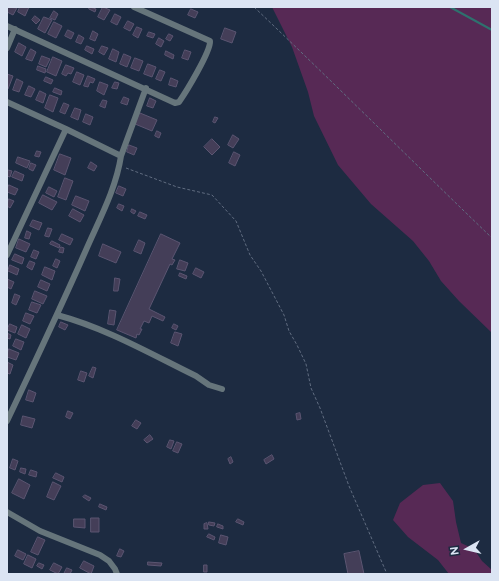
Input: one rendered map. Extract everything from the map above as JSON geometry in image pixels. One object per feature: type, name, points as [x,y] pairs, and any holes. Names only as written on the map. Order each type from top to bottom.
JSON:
[{"type":"street","points":[[7,26],[175,102],[179,102],[194,78],[211,43],[208,40],[134,7]]},
{"type":"street","points":[[7,48],[15,29]]},
{"type":"street","points":[[7,421],[57,315],[106,202],[146,88]]},
{"type":"street","points":[[7,102],[121,156]]},
{"type":"street","points":[[7,255],[66,129]]},
{"type":"street","points":[[57,315],[104,331],[196,376],[209,385],[222,389]]},
{"type":"street","points":[[7,512],[40,532],[100,555],[109,561],[117,574]]},
{"type":"path","points":[[254,7],[322,71],[492,238]]},
{"type":"path","points":[[119,166],[177,187],[212,195],[236,221],[250,255],[261,271],[284,315],[289,331],[306,364],[311,388],[349,486],[388,574]]},
{"type":"shaded area","points":[[272,7],[492,7],[492,333],[441,281],[429,261],[413,241],[371,204],[338,165],[314,116],[308,92],[292,47]]},
{"type":"shaded area","points":[[440,483],[453,501],[461,543],[474,549],[482,561],[492,570],[492,574],[449,574],[438,560],[408,537],[393,520],[400,503],[423,485]]},
{"type":"building","points":[[7,7],[17,8],[13,15],[7,12]]},
{"type":"building","points":[[20,7],[29,7],[25,16],[18,12]]},
{"type":"building","points":[[90,7],[96,9],[95,12],[89,9]]},
{"type":"building","points":[[103,7],[110,10],[104,20],[98,17]]},
{"type":"building","points":[[191,9],[198,12],[195,18],[188,15]]},
{"type":"building","points":[[54,11],[58,14],[55,20],[50,18]]},
{"type":"building","points":[[115,14],[121,17],[117,25],[111,22]]},
{"type":"building","points":[[35,16],[40,20],[36,24],[32,20]]},
{"type":"building","points":[[44,17],[52,20],[45,33],[38,29]]},
{"type":"building","points":[[128,21],[134,24],[130,31],[124,28]]},
{"type":"building","points":[[54,22],[62,26],[56,38],[48,34]]},
{"type":"building","points":[[137,27],[142,29],[138,38],[133,35]]},
{"type":"building","points":[[225,28],[236,32],[232,43],[221,39]]},
{"type":"building","points":[[68,30],[74,33],[71,39],[65,36]]},
{"type":"building","points":[[93,31],[98,34],[95,41],[90,39]]},
{"type":"building","points":[[149,32],[155,34],[153,38],[147,36]]},
{"type":"building","points":[[169,34],[173,36],[170,41],[166,39]]},
{"type":"building","points":[[79,35],[84,38],[81,44],[76,42]]},
{"type":"building","points":[[159,38],[164,41],[161,47],[156,44]]},
{"type":"building","points":[[19,43],[26,47],[22,56],[15,52]]},
{"type":"building","points":[[87,46],[94,49],[92,54],[85,50]]},
{"type":"building","points":[[102,46],[108,48],[104,55],[99,52]]},
{"type":"building","points":[[31,49],[36,52],[32,61],[26,59]]},
{"type":"building","points":[[113,49],[119,52],[116,62],[109,59]]},
{"type":"building","points":[[185,50],[191,52],[188,60],[182,58]]},
{"type":"building","points":[[166,51],[174,55],[173,59],[165,55]]},
{"type":"building","points":[[124,54],[131,57],[127,67],[120,64]]},
{"type":"building","points":[[42,56],[50,59],[46,67],[39,64]]},
{"type":"building","points":[[53,57],[62,61],[56,76],[47,72]]},
{"type":"building","points":[[135,58],[143,61],[139,71],[131,68]]},
{"type":"building","points":[[148,64],[156,67],[152,77],[144,74]]},
{"type":"building","points":[[66,65],[74,68],[71,74],[68,73],[66,76],[62,74]]},
{"type":"building","points":[[38,66],[46,69],[45,73],[37,70]]},
{"type":"building","points":[[160,70],[165,72],[161,81],[156,79]]},
{"type":"building","points":[[77,72],[84,75],[80,85],[73,82]]},
{"type":"building","points":[[7,74],[13,76],[8,89],[7,88]]},
{"type":"building","points":[[88,76],[95,79],[93,83],[90,82],[88,87],[84,86]]},
{"type":"building","points":[[46,77],[53,80],[51,84],[44,81]]},
{"type":"building","points":[[171,78],[178,81],[176,87],[169,85]]},
{"type":"building","points":[[17,79],[23,82],[19,92],[13,90]]},
{"type":"building","points":[[100,82],[108,85],[104,95],[97,91]]},
{"type":"building","points":[[115,82],[119,83],[117,89],[112,88]]},
{"type":"building","points":[[29,86],[35,89],[31,97],[25,95]]},
{"type":"building","points":[[55,88],[62,91],[61,95],[53,92]]},
{"type":"building","points":[[40,91],[46,94],[43,103],[36,100]]},
{"type":"building","points":[[50,95],[58,98],[53,112],[45,108]]},
{"type":"building","points":[[124,97],[129,99],[127,105],[121,103]]},
{"type":"building","points":[[150,98],[156,101],[153,108],[147,106]]},
{"type":"building","points":[[103,100],[107,101],[105,108],[100,106]]},
{"type":"building","points":[[64,103],[69,105],[65,114],[60,112]]},
{"type":"building","points":[[75,108],[81,110],[78,120],[71,117]]},
{"type":"building","points":[[140,113],[157,120],[152,131],[135,124]]},
{"type":"building","points":[[86,114],[93,117],[90,125],[83,122]]},
{"type":"building","points":[[215,117],[218,118],[215,123],[213,122]]},
{"type":"building","points":[[157,131],[161,133],[159,138],[155,136]]},
{"type":"building","points":[[233,135],[239,139],[233,148],[228,145]]},
{"type":"building","points":[[212,139],[220,147],[212,155],[204,147]]},
{"type":"building","points":[[129,145],[137,148],[134,155],[127,152]]},
{"type":"building","points":[[37,151],[41,152],[39,157],[35,156]]},
{"type":"building","points":[[234,152],[240,155],[235,166],[229,163]]},
{"type":"building","points":[[60,154],[71,158],[65,175],[54,170]]},
{"type":"building","points":[[18,157],[30,161],[27,168],[16,163]]},
{"type":"building","points":[[91,162],[97,166],[94,171],[88,168]]},
{"type":"building","points":[[31,163],[36,165],[33,171],[29,169]]},
{"type":"building","points":[[8,170],[12,171],[10,177],[7,176]]},
{"type":"building","points":[[15,171],[24,175],[22,181],[12,177]]},
{"type":"building","points":[[65,178],[73,181],[66,200],[58,197]]},
{"type":"building","points":[[9,185],[18,189],[15,195],[7,192]]},
{"type":"building","points":[[119,186],[126,189],[123,196],[116,193]]},
{"type":"building","points":[[49,187],[57,191],[54,197],[46,193]]},
{"type":"building","points":[[43,195],[57,202],[52,210],[39,203]]},
{"type":"building","points":[[76,196],[89,201],[85,211],[72,205]]},
{"type":"building","points":[[9,199],[14,201],[10,208],[7,206]]},
{"type":"building","points":[[119,204],[124,206],[122,211],[117,208]]},
{"type":"building","points":[[73,209],[84,215],[80,222],[69,216]]},
{"type":"building","points":[[132,209],[136,211],[134,214],[131,212]]},
{"type":"building","points":[[140,212],[147,215],[145,219],[138,216]]},
{"type":"building","points":[[33,220],[42,223],[39,230],[30,226]]},
{"type":"building","points":[[48,228],[52,229],[49,237],[45,236]]},
{"type":"building","points":[[27,231],[31,233],[29,239],[25,238]]},
{"type":"building","points":[[62,234],[73,239],[70,245],[59,240]]},
{"type":"building","points":[[161,234],[180,243],[172,259],[175,260],[172,265],[170,264],[149,309],[165,317],[163,321],[152,316],[149,323],[144,321],[140,329],[142,329],[139,335],[137,334],[136,338],[117,330]]},
{"type":"building","points":[[19,239],[30,244],[26,252],[16,248]]},
{"type":"building","points":[[139,240],[145,243],[141,254],[134,251]]},
{"type":"building","points":[[52,241],[60,245],[59,248],[50,244]]},
{"type":"building","points":[[103,244],[121,252],[116,263],[99,256]]},
{"type":"building","points":[[61,247],[64,248],[63,253],[59,252]]},
{"type":"building","points":[[34,250],[39,252],[36,259],[31,257]]},
{"type":"building","points":[[15,254],[24,258],[22,264],[12,260]]},
{"type":"building","points":[[56,259],[60,261],[57,268],[53,266]]},
{"type":"building","points":[[180,260],[188,263],[185,271],[177,269]]},
{"type":"building","points":[[30,261],[35,263],[32,270],[27,267]]},
{"type":"building","points":[[10,265],[19,269],[17,275],[8,271]]},
{"type":"building","points":[[45,267],[55,271],[52,280],[42,275]]},
{"type":"building","points":[[196,268],[204,272],[201,278],[193,274]]},
{"type":"building","points":[[180,273],[187,276],[186,279],[179,276]]},
{"type":"building","points":[[115,278],[120,279],[118,291],[114,291]]},
{"type":"building","points":[[7,279],[14,282],[11,289],[7,287]]},
{"type":"building","points":[[41,280],[50,284],[47,291],[38,287]]},
{"type":"building","points":[[35,291],[47,296],[43,304],[32,299]]},
{"type":"building","points":[[15,294],[20,296],[16,305],[12,303]]},
{"type":"building","points":[[32,302],[41,305],[37,313],[29,310]]},
{"type":"building","points":[[110,310],[116,311],[114,325],[108,324]]},
{"type":"building","points":[[26,313],[34,316],[30,324],[23,321]]},
{"type":"building","points":[[61,322],[68,325],[65,330],[59,327]]},
{"type":"building","points":[[10,324],[17,327],[15,333],[7,330]]},
{"type":"building","points":[[174,324],[178,326],[176,330],[172,328]]},
{"type":"building","points":[[22,325],[30,329],[26,338],[18,334]]},
{"type":"building","points":[[175,332],[182,334],[178,346],[171,343]]},
{"type":"building","points":[[7,333],[11,335],[10,339],[7,338]]},
{"type":"building","points":[[16,339],[24,342],[21,350],[13,346]]},
{"type":"building","points":[[9,349],[19,353],[16,360],[7,357]]},
{"type":"building","points":[[7,362],[13,365],[10,374],[7,373]]},
{"type":"building","points":[[93,367],[96,368],[93,378],[89,376]]},
{"type":"building","points":[[81,371],[87,373],[84,382],[78,380]]},
{"type":"building","points":[[29,390],[36,393],[33,402],[26,400]]},
{"type":"building","points":[[68,411],[73,413],[70,419],[66,417]]},
{"type":"building","points":[[300,413],[301,419],[297,420],[296,414]]},
{"type":"building","points":[[23,416],[35,419],[32,428],[21,425]]},
{"type":"building","points":[[136,420],[141,423],[137,429],[132,426]]},
{"type":"building","points":[[150,435],[153,439],[147,443],[144,440]]},
{"type":"building","points":[[170,440],[174,441],[171,449],[167,447]]},
{"type":"building","points":[[177,442],[182,444],[178,453],[173,451]]},
{"type":"building","points":[[272,455],[274,459],[266,464],[264,460]]},
{"type":"building","points":[[231,457],[233,462],[230,464],[228,459]]},
{"type":"building","points":[[13,459],[18,461],[15,470],[10,468]]},
{"type":"building","points":[[21,468],[26,469],[25,474],[20,472]]},
{"type":"building","points":[[31,470],[37,472],[36,477],[29,475]]},
{"type":"building","points":[[56,473],[64,477],[62,482],[53,478]]},
{"type":"building","points":[[19,479],[30,485],[24,499],[12,493]]},
{"type":"building","points":[[53,482],[61,486],[54,500],[47,497]]},
{"type":"building","points":[[85,495],[91,498],[89,501],[83,497]]},
{"type":"building","points":[[100,504],[107,507],[106,510],[99,507]]},
{"type":"building","points":[[91,518],[99,518],[99,532],[91,532]]},
{"type":"building","points":[[74,519],[85,519],[85,528],[74,527]]},
{"type":"building","points":[[238,519],[244,522],[243,525],[236,522]]},
{"type":"building","points":[[209,522],[215,523],[214,526],[209,525]]},
{"type":"building","points":[[207,523],[208,529],[204,529],[204,524]]},
{"type":"building","points":[[218,524],[223,526],[223,529],[217,527]]},
{"type":"building","points":[[209,534],[215,537],[214,540],[207,537]]},
{"type":"building","points":[[221,535],[228,537],[226,545],[219,543]]},
{"type":"building","points":[[38,537],[45,540],[38,555],[31,552]]},
{"type":"building","points":[[120,549],[124,551],[121,557],[117,556]]},
{"type":"building","points":[[18,550],[26,554],[23,560],[15,556]]},
{"type":"building","points":[[359,551],[364,574],[348,574],[344,554]]},
{"type":"building","points":[[28,555],[36,559],[32,568],[24,564]]},
{"type":"building","points":[[84,561],[94,566],[91,574],[80,568]]},
{"type":"building","points":[[148,562],[162,563],[161,566],[148,565]]},
{"type":"building","points":[[39,563],[44,565],[42,569],[37,566]]},
{"type":"building","points":[[54,563],[62,567],[58,574],[50,570]]},
{"type":"building","points":[[204,565],[207,565],[207,572],[204,572]]},
{"type":"building","points":[[67,568],[72,570],[70,574],[64,574]]},
{"type":"waterway","points":[[450,7],[492,30]]}]
